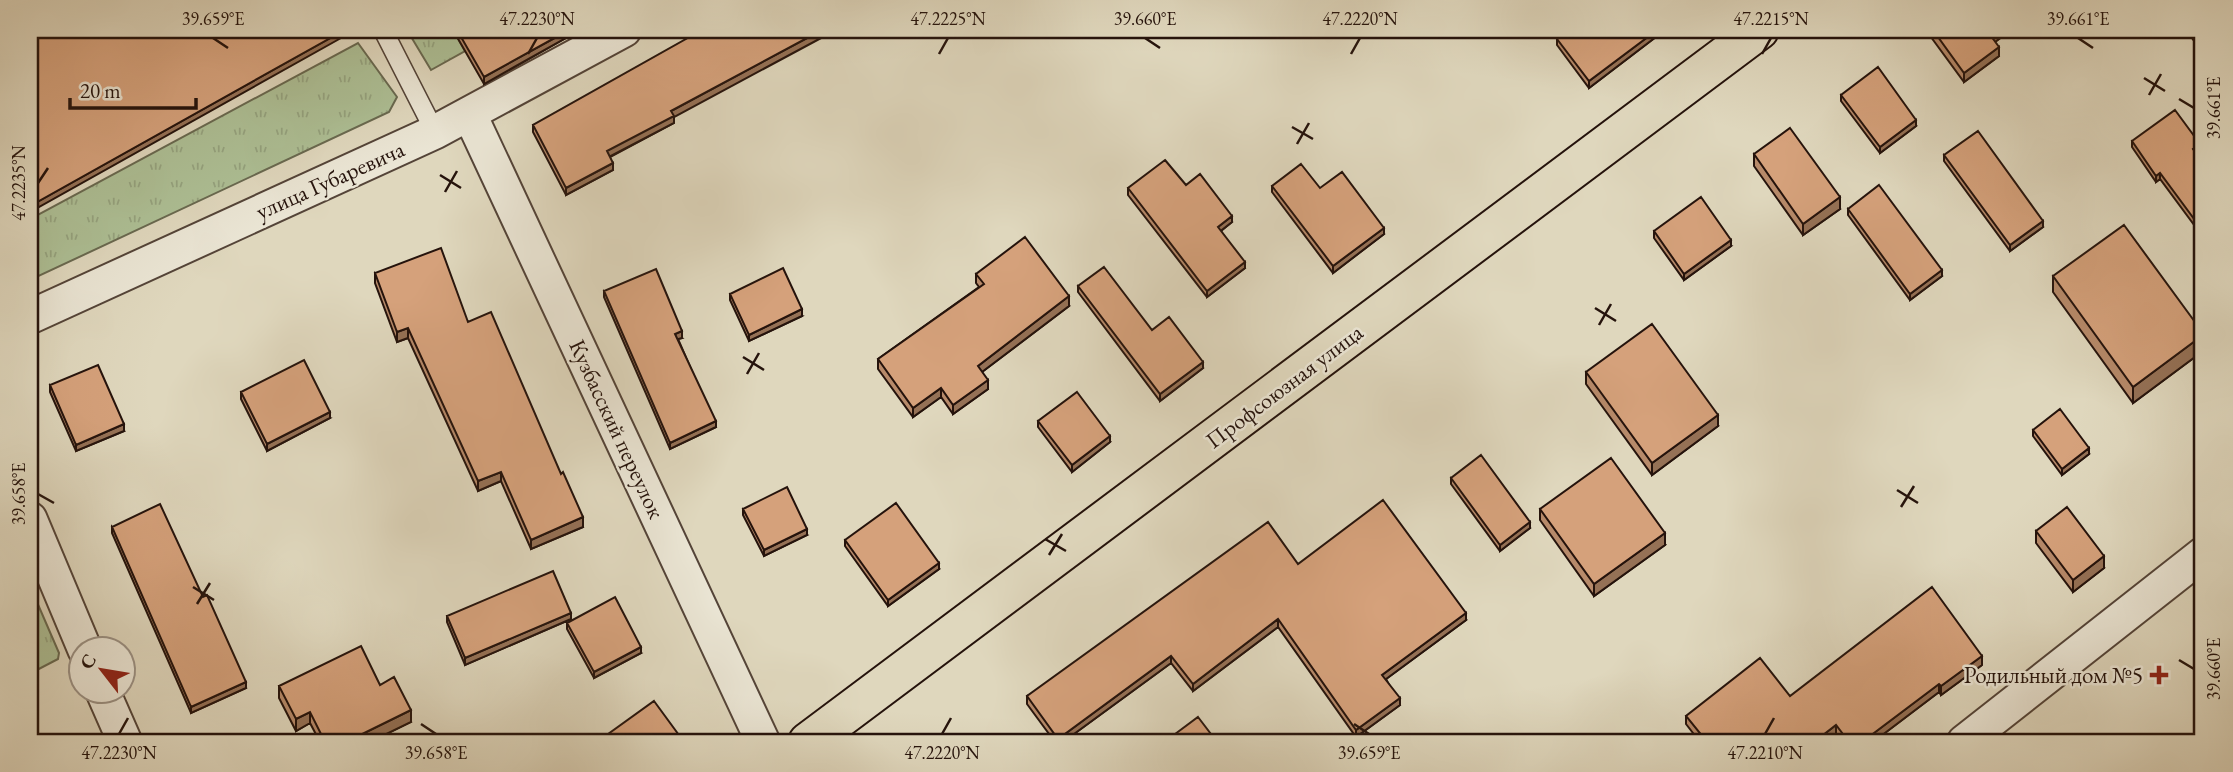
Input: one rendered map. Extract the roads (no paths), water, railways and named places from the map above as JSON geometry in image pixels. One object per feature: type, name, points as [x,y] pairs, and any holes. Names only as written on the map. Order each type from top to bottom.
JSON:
[{"type":"main road","name":"Профсоюзная улица","points":[[808,742],[1759,30]]},
{"type":"street","name":"улица Губаревича","points":[[30,317],[435,132],[624,30]]},
{"type":"street","name":"Кузбасский переулок","points":[[470,115],[763,742]]},
{"type":"street","points":[[30,519],[80,636]]},
{"type":"street","points":[[1964,742],[2203,554]]},
{"type":"street","points":[[109,706],[125,742]]},
{"type":"lane","points":[[383,30],[435,132]]},
{"type":"place","name":"Родильный дом №5","points":[[2159,675]]}]
